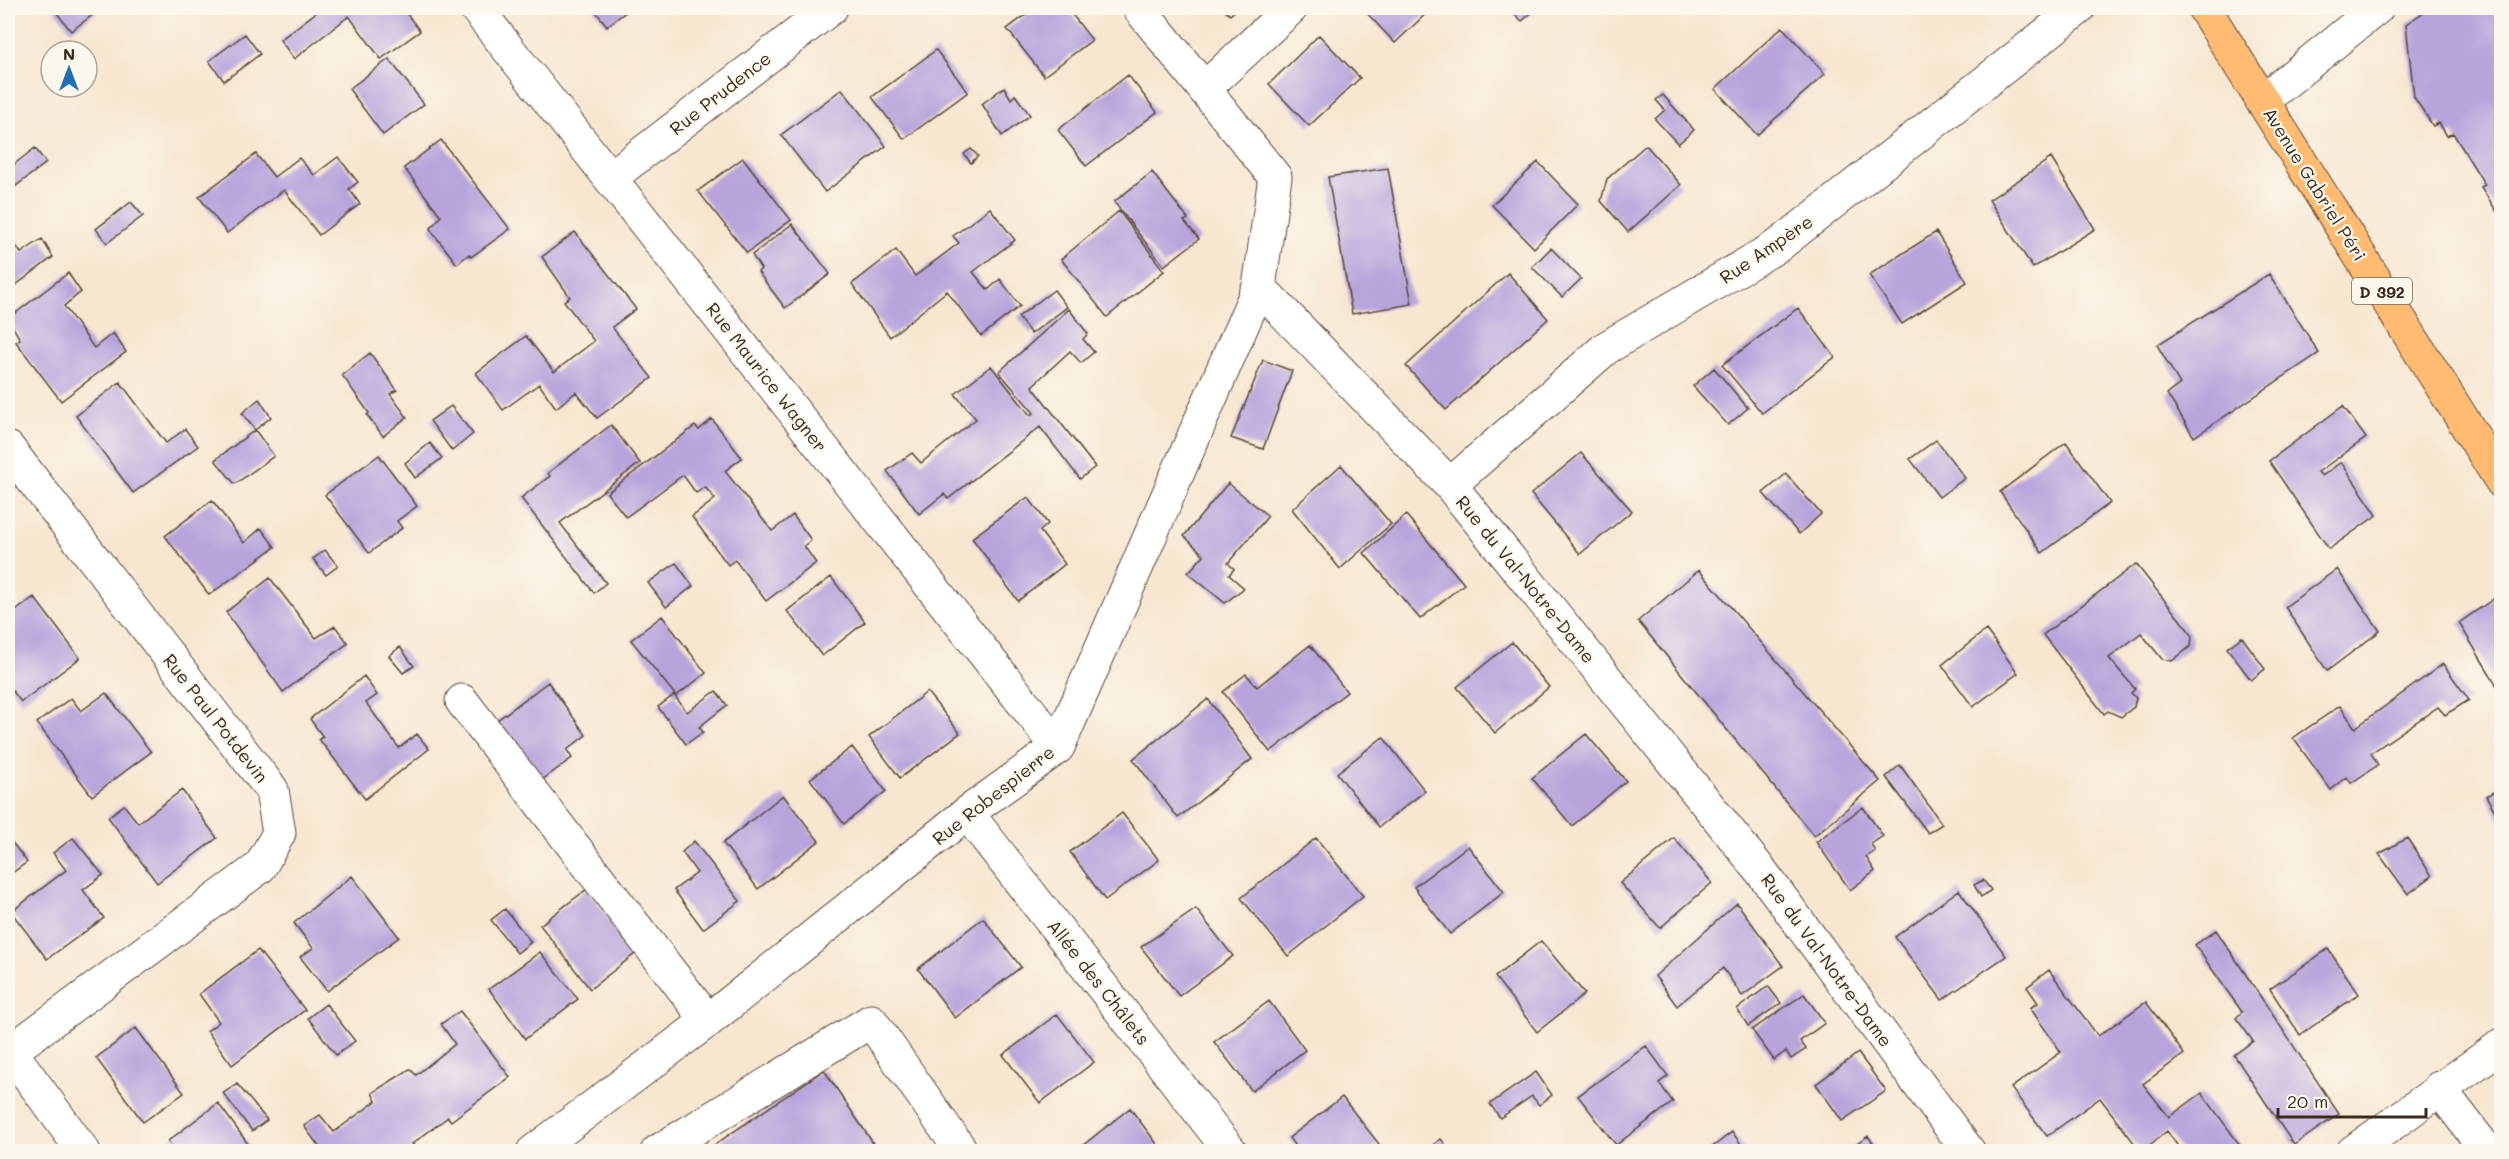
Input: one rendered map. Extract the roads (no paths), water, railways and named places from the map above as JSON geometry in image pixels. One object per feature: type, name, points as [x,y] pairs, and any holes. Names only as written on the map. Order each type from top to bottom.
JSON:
[{"type":"main road","name":"Avenue Gabriel Péri","points":[[2204,8],[2502,482]]},
{"type":"street","name":"Rue Maurice Wagner","points":[[476,8],[1058,747]]},
{"type":"street","name":"Rue Prudence","points":[[610,178],[831,8]]},
{"type":"street","points":[[1139,8],[1275,177],[1259,287]]},
{"type":"street","points":[[1204,89],[1291,8]]},
{"type":"street","name":"Rue Ampère","points":[[1450,485],[1606,348],[1779,245],[2079,8]]},
{"type":"street","points":[[2262,101],[2377,8]]},
{"type":"street","name":"Rue du Val-Notre-Dame","points":[[1259,287],[1450,485],[1761,871],[1969,1152]]},
{"type":"street","name":"Rue Robespierre","points":[[533,1152],[708,1021],[967,813],[1058,747],[1259,287]]},
{"type":"street","name":"Rue Paul Potdevin","points":[[8,448],[272,790],[279,833],[260,867],[9,1049]]},
{"type":"street","points":[[462,701],[708,1021]]},
{"type":"street","name":"Allée des Châlets","points":[[967,813],[1231,1152]]},
{"type":"street","points":[[657,1152],[871,1021],[962,1152]]},
{"type":"street","points":[[2353,1152],[2439,1088],[2502,1045]]},
{"type":"street","points":[[9,1049],[84,1152]]},
{"type":"street","points":[[2439,1088],[2488,1152]]}]
